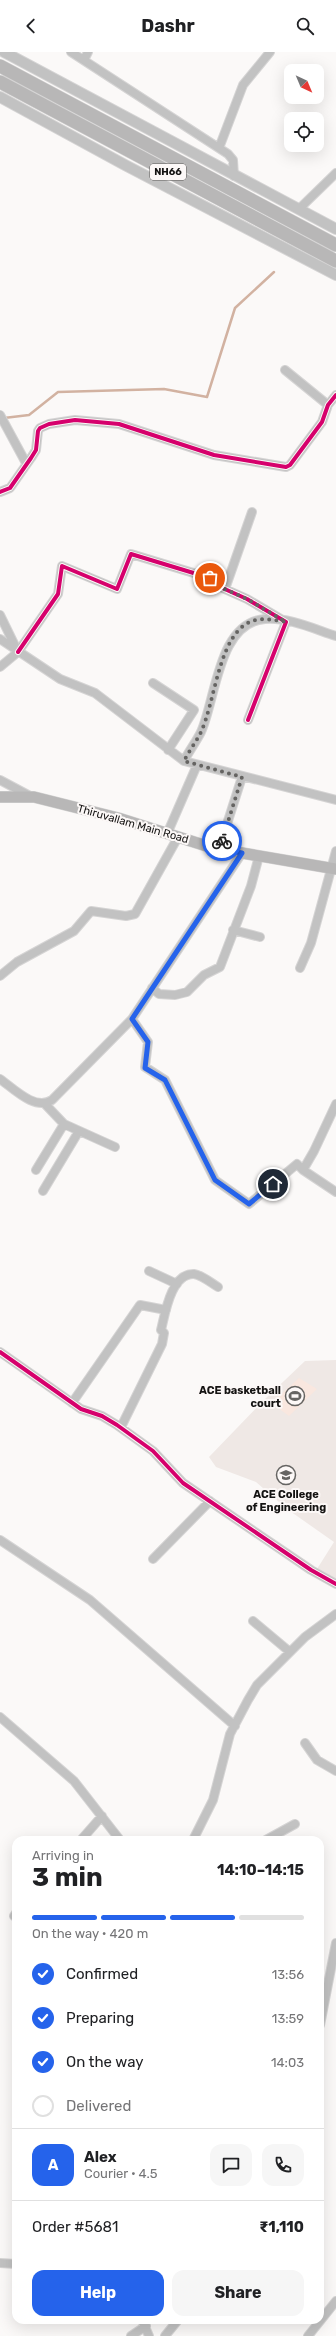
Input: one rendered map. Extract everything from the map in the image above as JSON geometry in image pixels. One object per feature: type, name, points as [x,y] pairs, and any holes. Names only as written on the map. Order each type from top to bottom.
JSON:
[{"type":"highway","name":"NH66","points":[[0,66],[336,245]]},
{"type":"highway","name":"NH66","points":[[0,82],[336,261]]},
{"type":"main road","name":"Thiruvallam Main Road","points":[[0,797],[30,796],[118,818],[219,849],[333,869]]},
{"type":"street","points":[[4,52],[234,176],[336,229]]},
{"type":"street","points":[[71,52],[218,148],[233,160],[234,176]]},
{"type":"street","points":[[84,60],[88,52]]},
{"type":"street","points":[[218,148],[243,85],[270,52]]},
{"type":"street","points":[[0,97],[125,165],[336,276]]},
{"type":"street","points":[[299,209],[336,173]]},
{"type":"street","points":[[285,370],[328,404]]},
{"type":"street","points":[[0,492],[10,488],[26,463],[34,454],[38,431],[44,425],[75,420],[93,421],[136,428],[171,442],[214,455],[286,466],[293,463],[300,449],[322,422],[328,404],[336,395]]},
{"type":"street","points":[[0,415],[26,463]]},
{"type":"street","points":[[226,589],[252,512]]},
{"type":"street","points":[[0,667],[18,652],[58,594],[62,566],[117,589],[131,554],[210,578],[209,582],[247,599],[286,622]]},
{"type":"street","points":[[0,615],[18,652]]},
{"type":"street","points":[[184,761],[201,732],[226,653],[237,632],[243,626],[256,620],[272,619],[336,636]]},
{"type":"street","points":[[248,720],[286,622]]},
{"type":"street","points":[[0,639],[60,679],[95,693],[184,761],[336,800]]},
{"type":"street","points":[[153,683],[194,710],[168,750]]},
{"type":"street","points":[[167,834],[197,765]]},
{"type":"street","points":[[219,849],[242,777]]},
{"type":"street","points":[[0,780],[30,796]]},
{"type":"street","points":[[0,976],[17,962],[74,932],[91,911],[126,916],[135,914],[178,837]]},
{"type":"street","points":[[300,968],[310,943],[333,869],[336,851]]},
{"type":"street","points":[[0,1079],[36,1104],[45,1104],[107,1047],[132,1019],[242,853]]},
{"type":"street","points":[[152,988],[159,994],[175,995],[187,992],[204,975],[220,967],[251,886],[259,856]]},
{"type":"street","points":[[233,930],[260,937]]},
{"type":"street","points":[[132,1019],[148,1042],[145,1068],[165,1080],[215,1180],[249,1204],[297,1164],[303,1170],[336,1192]]},
{"type":"street","points":[[45,1104],[64,1124],[115,1147]]},
{"type":"street","points":[[303,1170],[314,1151],[336,1104]]},
{"type":"street","points":[[36,1170],[64,1124]]},
{"type":"street","points":[[43,1191],[79,1131]]},
{"type":"street","points":[[149,1271],[177,1284]]},
{"type":"street","points":[[121,1428],[162,1344],[164,1333],[161,1330],[169,1297],[177,1284],[183,1278],[194,1274],[218,1287]]},
{"type":"street","points":[[72,1403],[140,1305],[166,1310]]},
{"type":"street","points":[[0,1352],[81,1409],[102,1416],[121,1428],[154,1451],[183,1483],[311,1570],[336,1584]]},
{"type":"street","points":[[153,1559],[210,1501]]},
{"type":"street","points":[[0,1540],[90,1600],[235,1726]]},
{"type":"street","points":[[195,1836],[213,1800],[226,1747],[235,1726],[257,1685],[305,1636],[336,1614]]},
{"type":"street","points":[[253,1620],[290,1652]]},
{"type":"street","points":[[0,1717],[74,1781],[117,1836]]},
{"type":"street","points":[[305,1743],[317,1760],[336,1770]]},
{"type":"street","points":[[84,1836],[102,1816]]},
{"type":"street","points":[[273,1836],[295,1824]]},
{"type":"street","points":[[324,2004],[336,1942]]},
{"type":"street","points":[[0,2263],[12,2264]]},
{"type":"street","points":[[324,2316],[336,2301]]},
{"type":"street","points":[[131,2336],[143,2324]]},
{"type":"street","points":[[144,2324],[149,2336]]},
{"type":"street","points":[[165,2336],[175,2324]]},
{"type":"street","points":[[308,2336],[318,2324]]},
{"type":"shaded area","name":"ACE College of Engineering","points":[[336,1360],[336,1580],[317,1569],[334,1542],[287,1509],[256,1482],[216,1467],[209,1457],[264,1400],[305,1361]]},
{"type":"shaded area","name":"ACE basketball court","points":[[299,1378],[317,1389],[289,1416],[271,1403]]},
{"type":"waterway","points":[[4,418],[29,415],[58,392],[164,389],[207,397],[235,308],[274,272]]},
{"type":"cycle path","points":[[0,492],[10,488],[31,458],[36,450],[38,431],[40,428],[49,424],[75,420],[119,424],[214,455],[286,467],[290,465],[322,422],[328,405],[336,395]]},
{"type":"cycle path","points":[[18,652],[58,594],[62,566],[117,589],[131,554],[210,578],[209,582],[247,599],[286,622],[248,720]]},
{"type":"cycle path","points":[[0,1352],[81,1409],[102,1416],[117,1425],[153,1451],[183,1483],[311,1570],[336,1584]]},
{"type":"way so far","points":[[210,578],[209,582],[247,599],[286,622],[272,619],[256,620],[243,626],[237,632],[226,653],[201,732],[184,761],[242,777],[222,841]]},
{"type":"place","name":"ACE basketball court","points":[[295,1396]]},
{"type":"place","name":"ACE College of Engineering","points":[[286,1475]]},
{"type":"route","points":[[222,841],[219,849],[242,853],[132,1019],[148,1042],[145,1068],[165,1080],[215,1180],[249,1204],[273,1184]]}]
